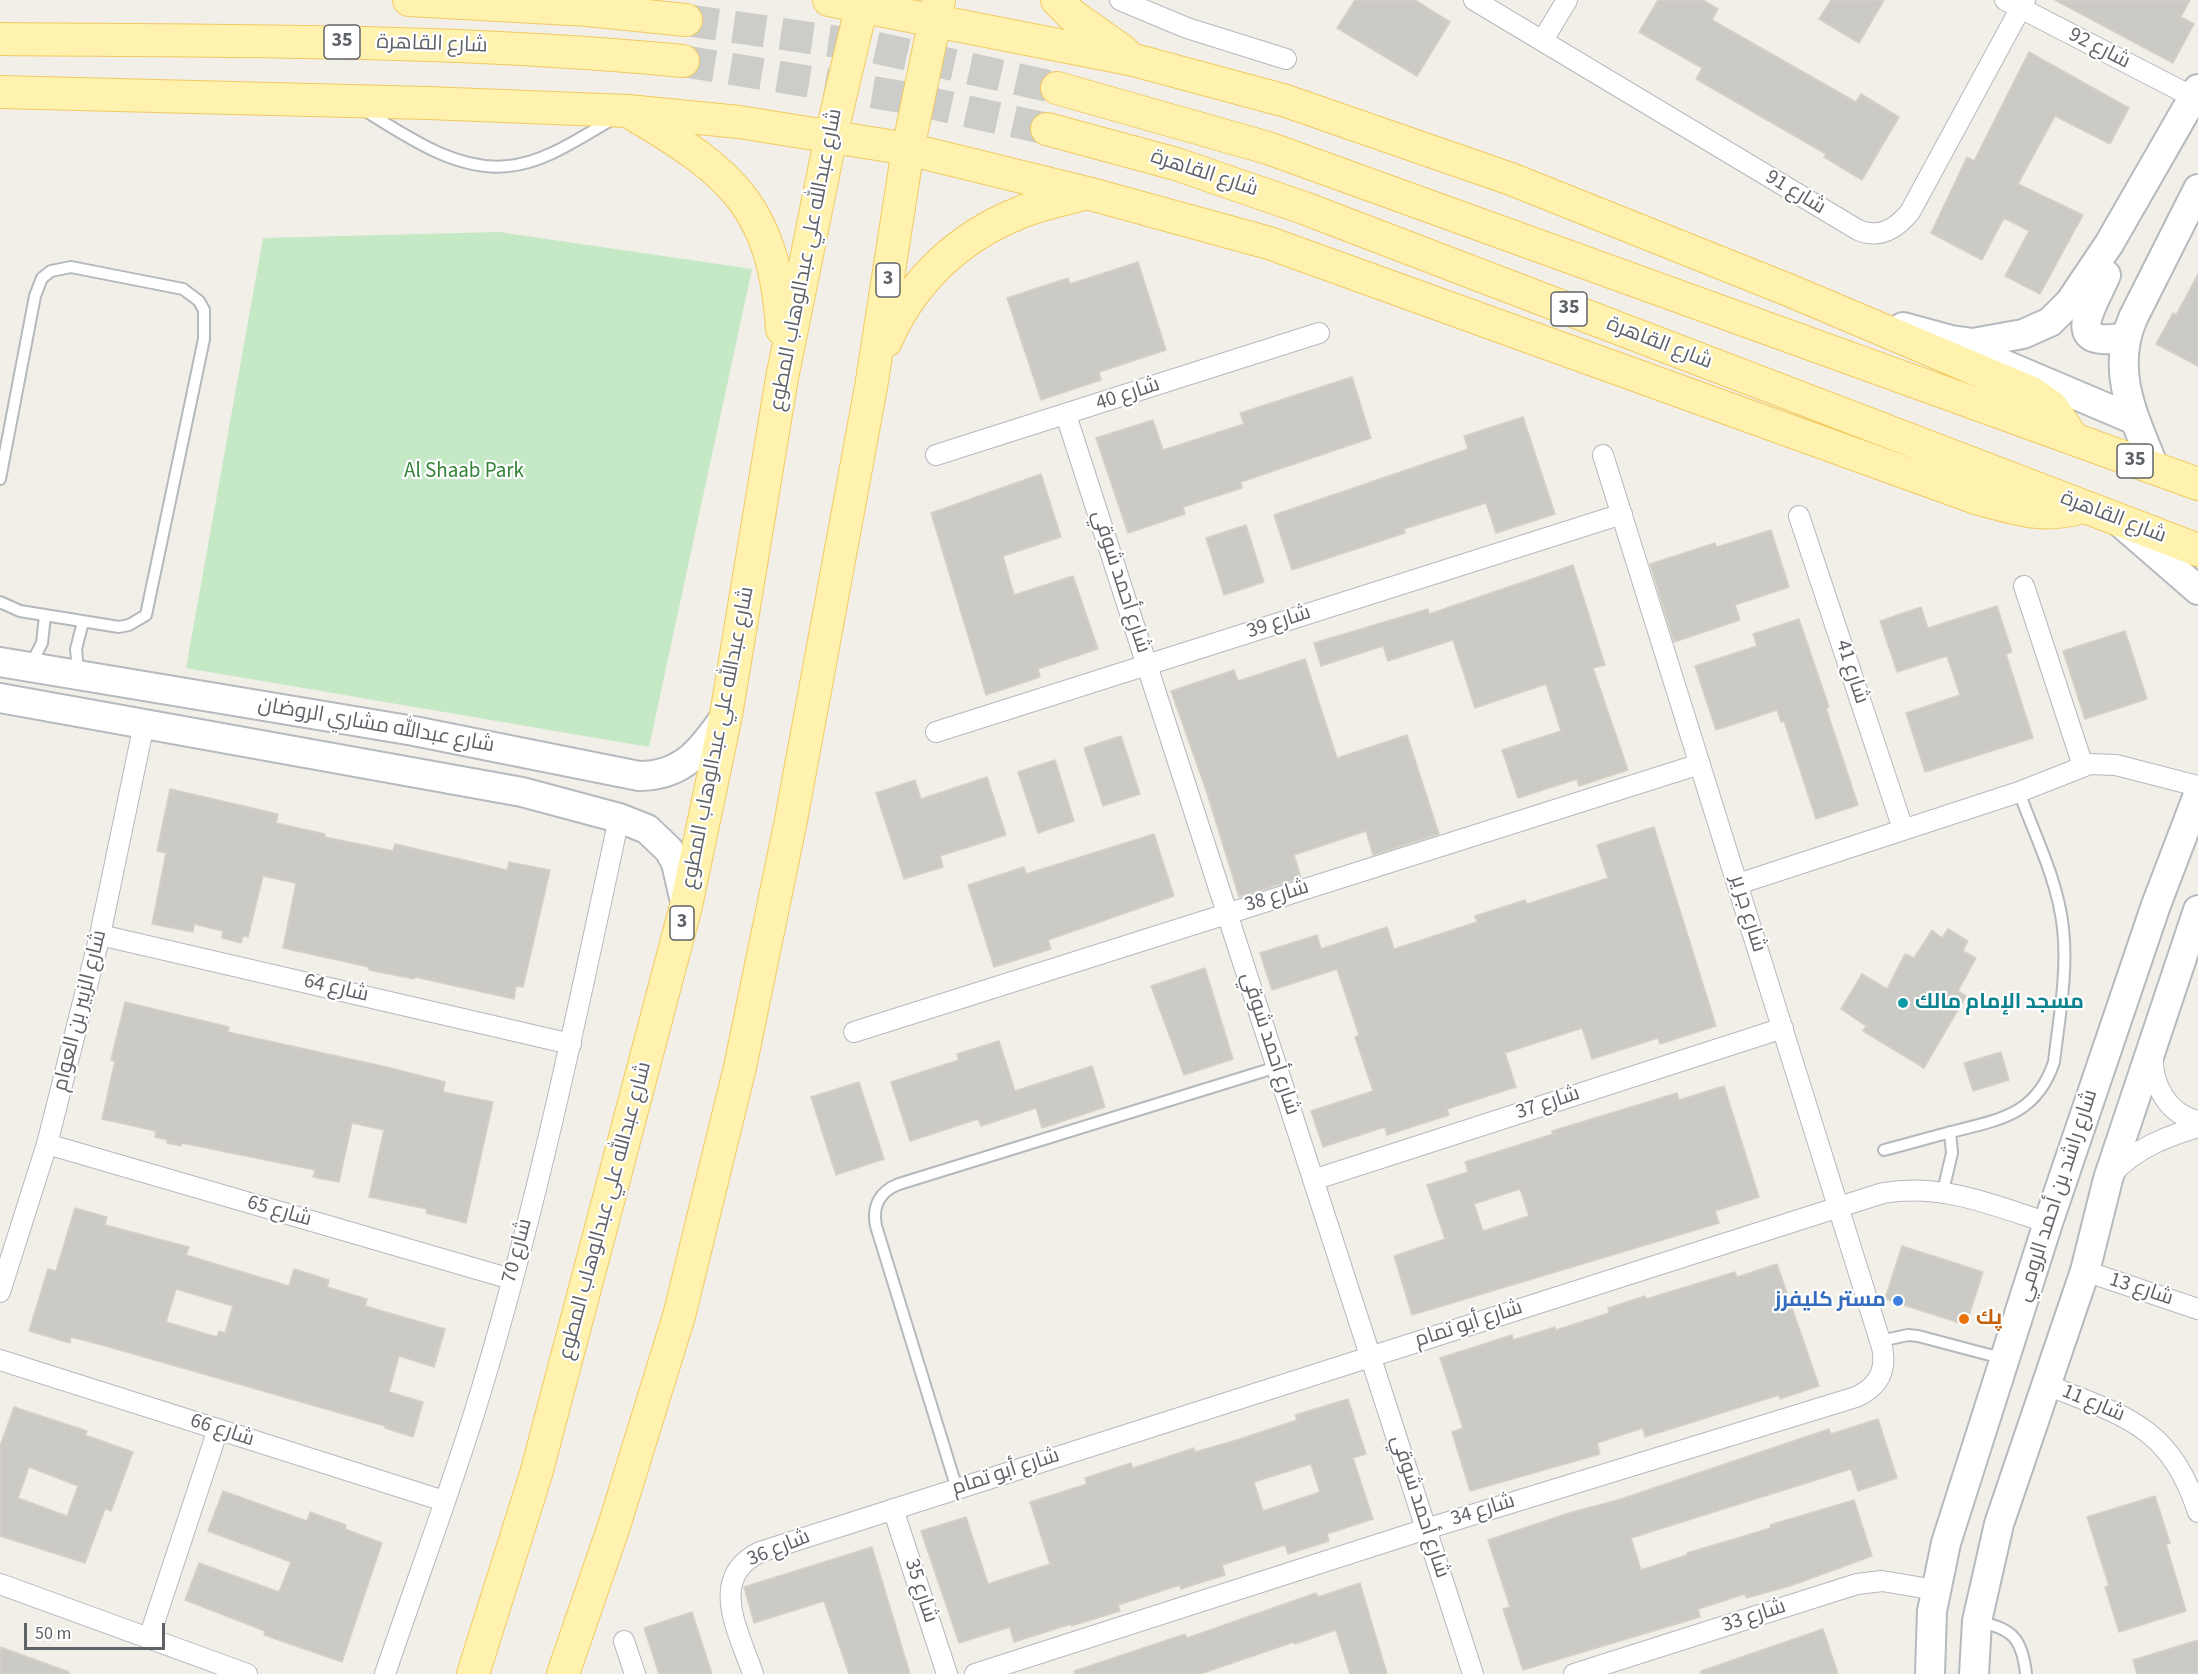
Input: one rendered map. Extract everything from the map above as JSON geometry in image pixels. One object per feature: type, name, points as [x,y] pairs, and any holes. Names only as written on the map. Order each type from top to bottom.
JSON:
[{"type":"main road","name":"شارع القاهرة","points":[[409,0],[588,10],[686,20]]},
{"type":"main road","points":[[829,0],[937,9],[1134,60],[1286,101],[1510,179],[1868,323],[2032,393],[2052,407],[2073,439]]},
{"type":"main road","points":[[1057,0],[1072,15],[1134,60]]},
{"type":"main road","name":"شارع عبدالله علي عبدالوهاب المطوع","points":[[473,1674],[536,1474],[687,906],[726,715],[782,378],[831,136],[863,3]]},
{"type":"main road","name":"3","points":[[563,1674],[615,1526],[676,1327],[740,1067],[791,820],[871,387],[908,149],[937,9]]},
{"type":"main road","name":"شارع القاهرة","points":[[0,39],[424,44],[582,51],[683,61]]},
{"type":"main road","name":"شارع القاهرة","points":[[1057,88],[1268,148],[2198,484]]},
{"type":"main road","points":[[0,92],[349,100],[628,111],[739,122],[908,149],[1087,193],[1302,255],[1952,490],[2031,513],[2059,514],[2085,507]]},
{"type":"main road","points":[[628,111],[686,145],[735,188],[748,205],[766,244],[777,282],[782,329],[782,378]]},
{"type":"main road","name":"شارع القاهرة","points":[[1047,129],[1176,164],[1304,208],[2198,550]]},
{"type":"main road","points":[[871,387],[880,354],[894,322],[913,293],[935,267],[961,244],[990,226],[1021,212],[1087,193]]},
{"type":"street","points":[[1120,0],[1187,28],[1286,59]]},
{"type":"street","name":"شارع 91","points":[[1474,0],[1858,230],[1874,234],[1888,231],[1903,222],[1910,213],[2017,3]]},
{"type":"street","points":[[1543,40],[1567,0]]},
{"type":"street","name":"شارع 92","points":[[2017,3],[2196,93]]},
{"type":"street","points":[[1962,342],[1984,342],[2024,334],[2050,322],[2070,302],[2109,244],[2196,93]]},
{"type":"street","points":[[2154,467],[2135,420],[2121,357],[2125,337],[2198,189]]},
{"type":"street","points":[[2109,244],[2108,270],[2085,322],[2095,337],[2113,339],[2125,337]]},
{"type":"street","points":[[1868,323],[1915,328],[1962,342],[1996,360],[2135,420]]},
{"type":"street","name":"شارع 40","points":[[936,455],[1319,333]]},
{"type":"street","name":"شارع أحمد شوقي","points":[[1066,415],[1473,1674]]},
{"type":"street","name":"شارع جر ير","points":[[1604,455],[1880,1341],[1884,1357],[1881,1374]]},
{"type":"street","name":"شارع 39","points":[[936,732],[1623,514]]},
{"type":"street","name":"شارع 41","points":[[1799,516],[1903,829]]},
{"type":"street","points":[[2118,520],[2196,586]]},
{"type":"street","points":[[2024,586],[2083,766]]},
{"type":"street","name":"شارع عبدالله مشاري الروضان","points":[[0,662],[414,731],[639,776],[677,769],[698,754],[726,715]]},
{"type":"street","name":"شارع عبدالله مشاري الروضان","points":[[0,698],[522,792],[619,818],[647,829],[669,850],[676,863],[687,906]]},
{"type":"street","name":"شارع الزبير بن العوام","points":[[0,1292],[47,1144],[100,934],[144,724]]},
{"type":"street","points":[[522,792],[536,785],[540,778],[542,771],[539,756]]},
{"type":"street","points":[[1738,884],[2019,792],[2083,766],[2098,763],[2116,765],[2198,786]]},
{"type":"street","name":"شارع 38","points":[[854,1032],[1700,764]]},
{"type":"street","name":"شارع راشد بن أحمد الرومي","points":[[1930,1674],[1932,1611],[1946,1544],[2048,1223],[2156,904],[2198,795]]},
{"type":"street","name":"شارع 70","points":[[385,1674],[473,1416],[511,1280],[571,1044],[619,818]]},
{"type":"street","points":[[2156,904],[2163,915],[2175,921],[2196,914]]},
{"type":"street","name":"شارع راشد بن أحمد الرومي","points":[[1974,1674],[1977,1621],[1999,1524],[2085,1271],[2108,1179],[2196,914]]},
{"type":"street","name":"شارع 64","points":[[100,934],[571,1044]]},
{"type":"street","points":[[2141,951],[2162,948],[2173,954],[2179,965]]},
{"type":"street","name":"شارع 37","points":[[1313,1180],[1783,1028]]},
{"type":"street","points":[[2154,1038],[2153,1060],[2161,1092],[2174,1111],[2198,1121]]},
{"type":"street","points":[[2108,1179],[2131,1155],[2198,1127]]},
{"type":"street","name":"شارع 65","points":[[47,1144],[511,1280]]},
{"type":"street","name":"شارع أبو تمام","points":[[893,1509],[1838,1206],[1898,1191],[1943,1191],[2048,1223]]},
{"type":"street","name":"شارع 13","points":[[2085,1271],[2198,1308]]},
{"type":"street","name":"شارع 66","points":[[0,1360],[444,1502]]},
{"type":"street","name":"شارع 34","points":[[975,1674],[1426,1529],[1856,1397],[1872,1388],[1881,1374]]},
{"type":"street","name":"شارع 11","points":[[2047,1385],[2127,1416],[2145,1429],[2173,1456],[2191,1490],[2198,1512]]},
{"type":"street","points":[[149,1638],[218,1429]]},
{"type":"street","name":"شارع 36","points":[[753,1674],[731,1608],[730,1586],[739,1565],[760,1552],[893,1509]]},
{"type":"street","name":"شارع 35","points":[[893,1509],[947,1674]]},
{"type":"street","name":"شارع 33","points":[[1574,1674],[1857,1584],[1882,1581],[1936,1590]]},
{"type":"street","points":[[0,1584],[247,1674]]},
{"type":"street","points":[[624,1641],[635,1674]]},
{"type":"lane","points":[[349,100],[425,146],[456,159],[481,166],[508,166],[531,161],[628,111]]},
{"type":"lane","points":[[0,479],[35,296],[42,278],[62,267],[71,267],[183,289],[199,301],[204,310],[204,339],[146,615],[129,625],[119,627],[45,616],[9,608],[0,602]]},
{"type":"lane","points":[[29,667],[42,643],[45,616]]},
{"type":"lane","points":[[78,676],[76,649],[83,622]]},
{"type":"lane","points":[[1884,1150],[2000,1120],[2025,1107],[2043,1087],[2054,1062],[2064,967],[2063,926],[2052,881],[2019,792]]},
{"type":"lane","points":[[957,1489],[876,1226],[875,1208],[879,1198],[891,1187],[899,1184],[1277,1068]]},
{"type":"lane","points":[[1943,1191],[1952,1153],[1950,1132]]},
{"type":"lane","points":[[1880,1341],[1918,1335],[2005,1359]]},
{"type":"lane","points":[[1977,1621],[1998,1626],[2013,1636],[2022,1651],[2026,1674]]},
{"type":"green space","name":"Al Shaab Park","points":[[499,232],[752,269],[649,747],[186,668],[263,238]]},
{"type":"building","points":[[1355,0],[1415,0],[1450,22],[1417,76],[1337,28]]},
{"type":"building","points":[[1658,0],[1703,0],[1718,9],[1712,20],[1856,102],[1861,94],[1899,117],[1862,180],[1824,157],[1826,154],[1696,79],[1702,68],[1639,32]]},
{"type":"building","points":[[1831,0],[1884,0],[1859,43],[1819,19]]},
{"type":"building","points":[[2055,0],[2190,0],[2181,17],[2194,24],[2173,63]]},
{"type":"building","points":[[2029,52],[2129,108],[2110,144],[2055,116],[2018,184],[2083,215],[2040,294],[2005,276],[2029,231],[2004,218],[1982,260],[1931,233],[1967,157],[1974,161]]},
{"type":"building","points":[[1138,262],[1166,350],[1099,372],[1101,380],[1041,400],[1007,298],[1068,278],[1070,284]]},
{"type":"building","points":[[2198,274],[2198,366],[2156,344],[2173,313],[2176,315]]},
{"type":"building","points":[[1352,377],[1371,438],[1241,482],[1242,488],[1183,507],[1185,514],[1128,533],[1096,438],[1153,420],[1163,450],[1244,424],[1240,413]]},
{"type":"building","points":[[1523,417],[1555,514],[1496,533],[1486,503],[1404,529],[1405,533],[1292,570],[1274,515],[1468,449],[1464,436]]},
{"type":"building","points":[[1041,474],[1061,537],[1003,556],[1014,595],[1073,576],[1098,649],[1038,669],[1040,677],[986,695],[931,513]]},
{"type":"building","points":[[1246,525],[1264,582],[1224,595],[1206,538]]},
{"type":"building","points":[[1771,530],[1789,587],[1735,605],[1740,620],[1674,642],[1650,564],[1715,543],[1717,547]]},
{"type":"building","points":[[1573,565],[1605,665],[1593,668],[1628,770],[1579,786],[1577,779],[1518,798],[1502,750],[1561,731],[1546,684],[1475,708],[1453,640],[1388,661],[1383,646],[1321,666],[1314,643],[1428,609],[1429,614]]},
{"type":"building","points":[[1997,606],[2012,652],[2006,654],[2033,738],[1925,772],[1906,713],[1960,695],[1947,656],[1897,672],[1880,621],[1921,607],[1928,628]]},
{"type":"building","points":[[1799,619],[1829,707],[1826,708],[1858,805],[1816,819],[1784,721],[1781,722],[1777,710],[1716,730],[1695,666],[1757,646],[1753,634]]},
{"type":"building","points":[[2125,631],[2147,699],[2085,719],[2063,651]]},
{"type":"building","points":[[1305,659],[1337,758],[1407,735],[1439,834],[1373,855],[1366,831],[1294,855],[1301,878],[1239,897],[1206,790],[1171,691],[1234,670],[1238,681]]},
{"type":"building","points":[[1121,736],[1140,794],[1103,806],[1084,748]]},
{"type":"building","points":[[1055,760],[1074,821],[1038,833],[1018,772]]},
{"type":"building","points":[[987,777],[1006,835],[940,856],[943,867],[904,879],[876,793],[915,780],[921,799]]},
{"type":"building","points":[[170,789],[278,814],[276,823],[325,834],[325,837],[393,851],[395,844],[507,870],[509,862],[550,870],[523,987],[516,986],[514,999],[415,977],[414,979],[369,970],[369,967],[283,948],[296,883],[263,876],[248,937],[243,936],[241,943],[222,938],[223,931],[194,924],[193,932],[152,924],[166,853],[157,851]]},
{"type":"building","points":[[1654,827],[1716,1026],[1660,1044],[1658,1038],[1592,1059],[1582,1028],[1505,1053],[1516,1087],[1447,1109],[1449,1115],[1387,1135],[1385,1127],[1323,1147],[1311,1111],[1373,1091],[1355,1037],[1359,1035],[1337,969],[1272,990],[1260,953],[1317,935],[1321,949],[1387,927],[1394,949],[1477,922],[1475,916],[1525,900],[1527,904],[1608,878],[1597,845]]},
{"type":"building","points":[[1154,834],[1174,896],[1048,940],[1051,949],[994,967],[968,885],[1024,867],[1026,874]]},
{"type":"building","name":"مسجد الإمام مالك","points":[[1948,929],[1968,941],[1963,951],[1976,958],[1958,991],[1966,996],[1924,1068],[1863,1031],[1866,1026],[1841,1009],[1862,974],[1887,989],[1905,954],[1914,958],[1932,930],[1942,938]]},
{"type":"building","points":[[1205,968],[1233,1059],[1184,1075],[1151,986]]},
{"type":"building","points":[[125,1002],[229,1027],[228,1032],[445,1082],[443,1092],[493,1102],[466,1223],[426,1213],[427,1209],[369,1197],[384,1130],[352,1123],[339,1182],[313,1177],[315,1170],[182,1143],[181,1146],[167,1143],[168,1140],[155,1137],[156,1131],[102,1119],[115,1061],[111,1060]]},
{"type":"building","points":[[999,1041],[1015,1091],[1092,1066],[1105,1107],[1042,1128],[1036,1108],[981,1126],[978,1119],[910,1141],[891,1082],[959,1060],[957,1054]]},
{"type":"building","points":[[2001,1052],[2009,1080],[1973,1091],[1964,1063]]},
{"type":"building","points":[[859,1082],[884,1159],[836,1175],[811,1097]]},
{"type":"building","points":[[1724,1086],[1759,1197],[1715,1211],[1719,1223],[1412,1315],[1394,1256],[1445,1239],[1427,1185],[1468,1172],[1465,1162],[1553,1134],[1552,1131],[1677,1093],[1679,1100]],"holes":[[[1520,1189],[1529,1216],[1483,1231],[1474,1204]]]},
{"type":"building","points":[[75,1208],[107,1217],[105,1225],[189,1247],[186,1255],[289,1286],[294,1269],[329,1280],[327,1287],[367,1299],[365,1306],[445,1329],[434,1367],[399,1356],[389,1392],[423,1402],[413,1437],[385,1428],[385,1426],[109,1347],[71,1337],[70,1343],[29,1331],[48,1269],[56,1271]],"holes":[[[176,1289],[233,1306],[225,1333],[219,1331],[217,1337],[166,1322]]]},
{"type":"building","points":[[1902,1246],[1983,1272],[1966,1325],[1885,1299]]},
{"type":"building","points":[[1777,1264],[1819,1386],[1780,1399],[1779,1395],[1645,1437],[1643,1428],[1597,1443],[1600,1454],[1470,1491],[1452,1432],[1463,1428],[1440,1358],[1512,1335],[1513,1340],[1555,1327],[1556,1330],[1609,1313],[1608,1308],[1645,1296],[1646,1299],[1735,1272],[1737,1277]]},
{"type":"building","points":[[1348,1399],[1366,1454],[1353,1458],[1373,1519],[1327,1534],[1329,1541],[1288,1554],[1285,1545],[1222,1565],[1225,1575],[1181,1589],[1180,1585],[1118,1605],[1120,1611],[1071,1626],[1071,1624],[1014,1642],[1010,1627],[959,1643],[921,1531],[966,1517],[988,1584],[1050,1564],[1030,1502],[1087,1484],[1085,1478],[1131,1463],[1133,1468],[1194,1448],[1195,1452],[1240,1439],[1297,1420],[1295,1415]],"holes":[[[1311,1464],[1320,1492],[1263,1511],[1254,1482]]]},
{"type":"building","points":[[14,1407],[87,1431],[85,1435],[133,1452],[111,1511],[105,1509],[85,1563],[0,1536],[0,1446]],"holes":[[[29,1467],[78,1486],[67,1516],[18,1498]]]},
{"type":"building","points":[[1878,1419],[1897,1478],[1858,1491],[1851,1469],[1631,1538],[1641,1570],[1687,1555],[1687,1553],[1771,1528],[1770,1525],[1854,1500],[1872,1556],[1790,1586],[1746,1598],[1745,1594],[1698,1609],[1700,1617],[1523,1670],[1503,1609],[1510,1607],[1488,1540],[1569,1513],[1618,1500],[1829,1429],[1831,1434]]},
{"type":"building","points":[[223,1491],[307,1521],[310,1512],[346,1525],[345,1529],[382,1543],[342,1662],[264,1635],[265,1631],[185,1600],[199,1563],[279,1592],[291,1562],[208,1531]]},
{"type":"building","points":[[2155,1496],[2170,1543],[2166,1544],[2186,1611],[2119,1632],[2105,1587],[2109,1586],[2087,1517]]},
{"type":"building","points":[[872,1547],[910,1674],[849,1674],[824,1601],[754,1623],[744,1587]]},
{"type":"building","points":[[1360,1583],[1387,1674],[1350,1674],[1336,1630],[1200,1674],[1075,1674],[1074,1671],[1185,1634],[1187,1638],[1316,1593],[1318,1597]]},
{"type":"building","points":[[692,1612],[712,1674],[659,1674],[644,1628]]},
{"type":"building","points":[[1823,1629],[1838,1674],[1701,1674],[1701,1671]]},
{"type":"building","points":[[2198,1640],[2198,1674],[2137,1674],[2133,1660]]},
{"type":"building","points":[[0,1647],[69,1672],[69,1674],[0,1674]]},
{"type":"tunnel","points":[[686,20],[873,47],[1057,88]]},
{"type":"tunnel","points":[[683,61],[908,98],[1047,129]]},
{"type":"place","name":"مسجد الإمام مالك","points":[[1903,1003]]},
{"type":"place","name":"مستر كليفرز","points":[[1898,1301]]},
{"type":"place","name":"پك","points":[[1964,1319]]}]
